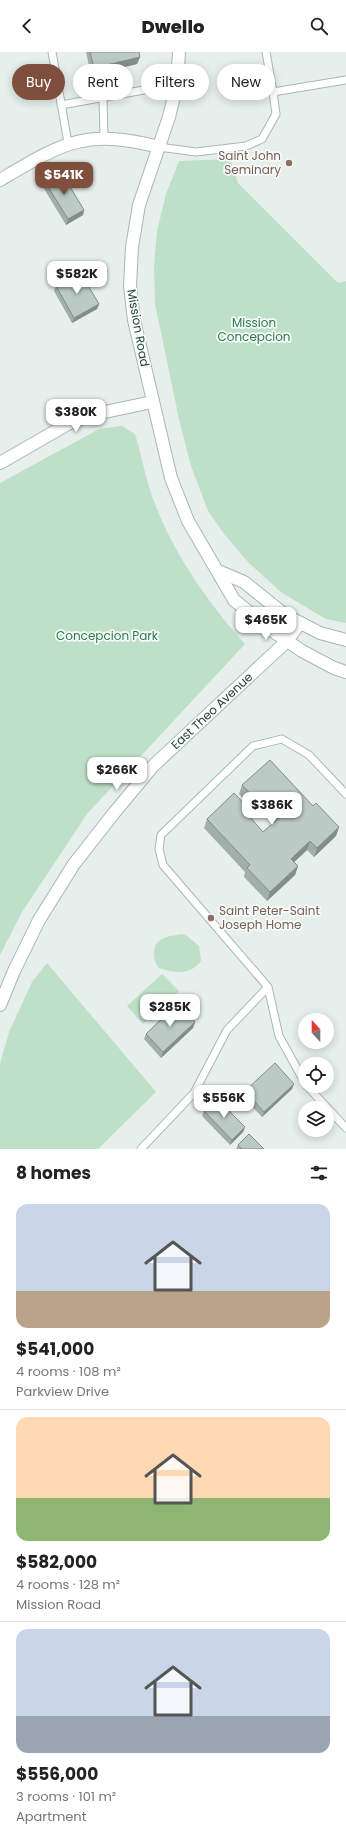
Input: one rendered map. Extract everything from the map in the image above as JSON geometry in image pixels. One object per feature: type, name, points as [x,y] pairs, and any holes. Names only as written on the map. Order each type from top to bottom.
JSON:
[{"type":"street","name":"Mission Road","points":[[178,64],[179,52]]},
{"type":"street","name":"Mission Road","points":[[173,100],[169,117],[139,205],[132,247],[130,286],[134,320],[171,478],[188,521],[234,600],[268,628],[287,641],[334,668],[346,672]]},
{"type":"street","points":[[0,180],[39,156],[68,143],[104,138],[136,141],[158,147]]},
{"type":"street","points":[[0,463],[73,421],[100,413],[152,402]]},
{"type":"street","points":[[218,572],[244,582],[284,614],[300,623],[320,633],[346,640]]},
{"type":"street","name":"East Theo Avenue","points":[[0,1005],[14,971],[39,920],[74,864],[109,819],[153,766],[287,641],[300,623]]},
{"type":"lane","points":[[52,52],[68,143]]},
{"type":"lane","points":[[266,52],[268,64]]},
{"type":"lane","points":[[275,92],[346,80]]},
{"type":"lane","points":[[61,106],[97,100]]},
{"type":"lane","points":[[103,100],[104,138]]},
{"type":"lane","points":[[158,147],[196,152],[246,146],[251,144],[262,139],[276,114],[275,100]]},
{"type":"lane","points":[[298,1071],[278,1036],[268,987],[163,865],[159,849],[161,835],[253,746],[282,739],[309,755],[346,794]]},
{"type":"lane","points":[[141,1149],[194,1093],[227,1030],[268,987]]},
{"type":"lane","points":[[314,1093],[346,1128]]},
{"type":"green space","name":"Mission Concepcion","points":[[230,159],[238,183],[338,283],[346,281],[346,623],[326,619],[282,593],[249,563],[224,534],[208,511],[191,466],[179,419],[155,304],[154,266],[157,231],[166,194],[179,161]]},
{"type":"green space","name":"Concepcion Park","points":[[122,426],[135,434],[152,496],[163,523],[182,560],[218,612],[245,644],[87,814],[22,912],[0,955],[0,483],[99,429]]},
{"type":"green space","points":[[182,934],[186,935],[199,946],[201,961],[192,969],[182,972],[159,968],[154,957],[157,944],[164,938]]},
{"type":"green space","points":[[47,963],[156,1092],[98,1149],[0,1149],[0,1064],[9,1032],[32,982]]},
{"type":"green space","points":[[162,974],[179,991],[143,1024],[127,1006]]},
{"type":"building","points":[[90,52],[139,52],[140,57],[111,64],[93,64]]},
{"type":"building","points":[[61,172],[84,210],[68,219],[45,182]]},
{"type":"building","points":[[80,272],[99,304],[74,318],[56,286]]},
{"type":"building","points":[[270,760],[313,806],[316,803],[339,827],[317,848],[310,841],[291,859],[298,866],[270,892],[247,868],[250,865],[207,819],[234,793],[253,813],[249,816],[263,832],[280,817],[265,801],[261,805],[242,785]]},
{"type":"building","points":[[177,1004],[195,1022],[163,1052],[146,1034]]},
{"type":"building","points":[[275,1063],[294,1084],[264,1112],[245,1091]]},
{"type":"building","points":[[216,1098],[245,1127],[232,1140],[204,1111]]},
{"type":"building","points":[[249,1134],[264,1149],[242,1149],[238,1145]]},
{"type":"place","name":"Saint John Seminary","points":[[289,163]]},
{"type":"place","name":"Saint Peter-Saint Joseph Home","points":[[211,918]]}]
